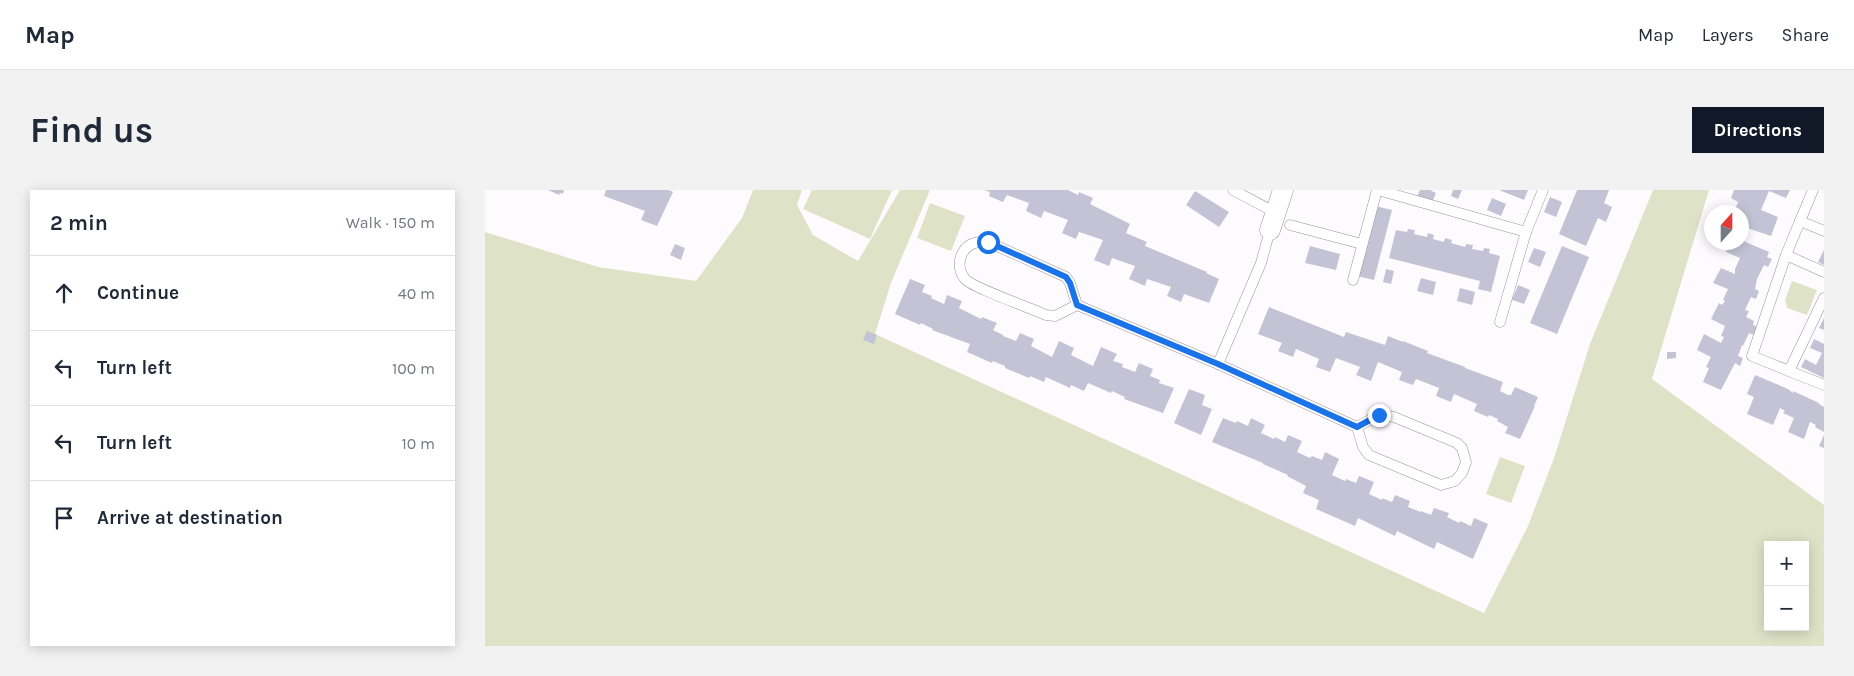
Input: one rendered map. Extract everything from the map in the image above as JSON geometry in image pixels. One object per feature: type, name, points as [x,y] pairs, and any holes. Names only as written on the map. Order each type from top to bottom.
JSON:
[{"type":"street","points":[[1279,223],[1283,190]]},
{"type":"lane","points":[[1233,190],[1279,223],[1362,244]]},
{"type":"lane","points":[[1353,280],[1377,190],[1526,232]]},
{"type":"lane","points":[[1500,322],[1526,232],[1543,190]]},
{"type":"lane","points":[[1813,190],[1786,255],[1752,356],[1824,385]]},
{"type":"lane","points":[[1800,221],[1824,232]]},
{"type":"lane","points":[[1218,364],[1279,223]]},
{"type":"lane","points":[[1077,305],[1070,283],[1066,277],[988,242],[971,244],[961,255],[959,263],[961,272],[972,284],[1046,315],[1055,316],[1077,305],[1218,364],[1357,427],[1363,447],[1369,455],[1441,485],[1455,481],[1464,470],[1465,455],[1462,448],[1457,444],[1394,417],[1379,415],[1357,427]]},
{"type":"lane","points":[[1786,255],[1824,272]]},
{"type":"lane","points":[[1789,371],[1824,298]]},
{"type":"green space","points":[[753,190],[802,190],[797,205],[813,235],[858,261],[900,190],[930,190],[891,283],[875,334],[1484,613],[1528,526],[1554,458],[1590,344],[1653,190],[1709,190],[1652,379],[1824,505],[1824,646],[485,646],[485,232],[598,267],[696,281],[742,218]]},
{"type":"green space","points":[[812,190],[892,190],[870,239],[803,209]]},
{"type":"green space","points":[[930,203],[965,216],[951,251],[917,238]]},
{"type":"green space","points":[[1792,281],[1817,290],[1807,315],[1787,308],[1785,300]]},
{"type":"green space","points":[[1500,457],[1525,466],[1511,503],[1486,494]]},
{"type":"building","points":[[548,190],[564,190],[563,194],[560,193],[559,195]]},
{"type":"building","points":[[606,190],[669,190],[673,192],[657,226],[641,220],[645,211],[604,196]]},
{"type":"building","points":[[984,190],[1068,190],[1078,195],[1079,192],[1093,198],[1090,204],[1130,224],[1126,233],[1147,242],[1145,246],[1207,272],[1219,279],[1209,303],[1184,294],[1181,302],[1167,296],[1171,287],[1147,279],[1145,286],[1129,279],[1135,266],[1112,258],[1109,266],[1094,260],[1103,240],[1079,232],[1076,239],[1062,233],[1068,220],[1044,211],[1041,218],[1026,211],[1029,203],[1007,195],[1003,202],[989,196],[990,192]]},
{"type":"building","points":[[1420,190],[1430,190],[1436,193],[1431,205],[1416,199]]},
{"type":"building","points":[[1453,190],[1462,190],[1458,199],[1451,196]]},
{"type":"building","points":[[1499,190],[1528,190],[1524,200]]},
{"type":"building","points":[[1577,190],[1609,190],[1604,203],[1612,207],[1606,222],[1598,218],[1586,246],[1559,234]]},
{"type":"building","points":[[1734,190],[1790,190],[1786,198],[1769,191],[1761,210],[1778,217],[1771,236],[1749,229],[1749,205],[1737,205],[1738,202],[1731,198]]},
{"type":"building","points":[[1195,191],[1229,212],[1219,227],[1186,205]]},
{"type":"building","points":[[1550,197],[1562,202],[1556,217],[1544,212]]},
{"type":"building","points":[[1492,198],[1506,204],[1501,216],[1487,210]]},
{"type":"building","points":[[1375,206],[1392,210],[1374,280],[1357,276]]},
{"type":"building","points":[[1408,229],[1415,230],[1414,234],[1427,237],[1428,233],[1434,235],[1433,239],[1444,242],[1445,238],[1452,240],[1451,243],[1465,247],[1466,244],[1473,245],[1472,249],[1483,251],[1484,248],[1490,249],[1489,253],[1500,256],[1491,292],[1478,289],[1480,281],[1389,258],[1396,230],[1407,232]]},
{"type":"building","points":[[1749,243],[1769,252],[1767,257],[1772,259],[1768,267],[1764,265],[1757,279],[1755,289],[1759,291],[1756,299],[1751,297],[1745,310],[1749,311],[1746,317],[1754,321],[1753,325],[1757,327],[1754,335],[1749,333],[1738,356],[1743,358],[1740,366],[1735,363],[1721,390],[1703,382],[1709,368],[1706,367],[1711,357],[1697,350],[1704,334],[1721,343],[1724,337],[1721,336],[1725,326],[1711,319],[1719,303],[1722,305],[1725,301],[1723,300],[1728,289],[1713,283],[1721,268],[1735,274],[1740,258],[1726,252],[1727,250],[1749,250]]},
{"type":"building","points":[[675,244],[685,248],[681,260],[670,255]]},
{"type":"building","points":[[1310,246],[1340,254],[1336,270],[1305,263]]},
{"type":"building","points":[[1562,246],[1589,257],[1557,334],[1530,323]]},
{"type":"building","points":[[1534,248],[1546,252],[1540,267],[1528,262]]},
{"type":"building","points":[[1824,250],[1824,265],[1818,262]]},
{"type":"building","points":[[1386,269],[1394,271],[1391,284],[1383,282]]},
{"type":"building","points":[[1421,278],[1436,282],[1433,295],[1417,291]]},
{"type":"building","points":[[910,279],[925,285],[922,292],[944,304],[947,295],[962,301],[959,308],[981,319],[982,317],[997,323],[993,330],[1003,336],[1016,341],[1020,333],[1034,339],[1031,346],[1052,357],[1059,341],[1074,348],[1071,355],[1093,366],[1101,347],[1117,354],[1113,361],[1123,364],[1122,367],[1135,372],[1139,363],[1153,369],[1150,376],[1160,380],[1159,383],[1174,388],[1163,413],[1088,383],[1084,391],[1071,385],[1070,388],[1046,377],[1044,382],[1030,376],[1029,378],[1005,368],[1005,366],[993,361],[992,363],[967,352],[970,344],[895,314]]},
{"type":"building","points":[[1518,285],[1530,290],[1524,304],[1512,300]]},
{"type":"building","points":[[1460,288],[1475,292],[1472,305],[1457,301]]},
{"type":"building","points":[[1269,307],[1344,337],[1346,332],[1385,345],[1388,336],[1403,341],[1428,351],[1427,353],[1503,382],[1500,391],[1508,395],[1511,395],[1515,387],[1538,397],[1535,406],[1520,439],[1505,433],[1508,427],[1497,421],[1498,419],[1474,411],[1477,404],[1454,394],[1451,402],[1436,396],[1439,388],[1416,379],[1413,385],[1399,380],[1402,372],[1378,362],[1371,381],[1356,375],[1360,367],[1336,358],[1330,372],[1316,367],[1319,359],[1296,349],[1293,357],[1278,351],[1282,343],[1258,334]]},
{"type":"building","points":[[1824,318],[1824,330],[1819,328]]},
{"type":"building","points":[[867,331],[877,335],[874,344],[863,340]]},
{"type":"building","points":[[1814,339],[1824,344],[1824,378],[1801,367],[1805,359],[1816,365],[1822,353],[1810,348]]},
{"type":"building","points":[[1667,352],[1676,352],[1676,358],[1667,359]]},
{"type":"building","points":[[1755,375],[1819,403],[1824,407],[1824,432],[1810,422],[1804,439],[1788,432],[1794,418],[1783,413],[1785,411],[1780,408],[1773,425],[1747,414],[1754,397],[1747,394]]},
{"type":"building","points":[[1189,389],[1205,395],[1202,405],[1212,409],[1201,435],[1174,423]]},
{"type":"building","points":[[1223,418],[1248,426],[1251,418],[1265,425],[1261,433],[1274,439],[1275,437],[1285,442],[1288,435],[1302,441],[1297,452],[1310,458],[1312,456],[1322,460],[1325,452],[1339,459],[1332,475],[1345,481],[1346,479],[1356,483],[1359,476],[1374,482],[1369,494],[1382,500],[1382,498],[1392,502],[1395,495],[1410,501],[1408,507],[1421,512],[1431,515],[1434,508],[1449,513],[1447,517],[1459,523],[1460,521],[1471,526],[1474,518],[1488,524],[1473,559],[1437,542],[1434,549],[1397,531],[1395,536],[1358,518],[1355,526],[1316,509],[1319,500],[1303,493],[1306,486],[1263,463],[1212,442]]},
{"type":"building","points":[[1824,435],[1824,448],[1819,446]]},
{"type":"route","points":[[988,242],[1066,277],[1070,283],[1077,305],[1218,364],[1357,427],[1379,415]]}]
